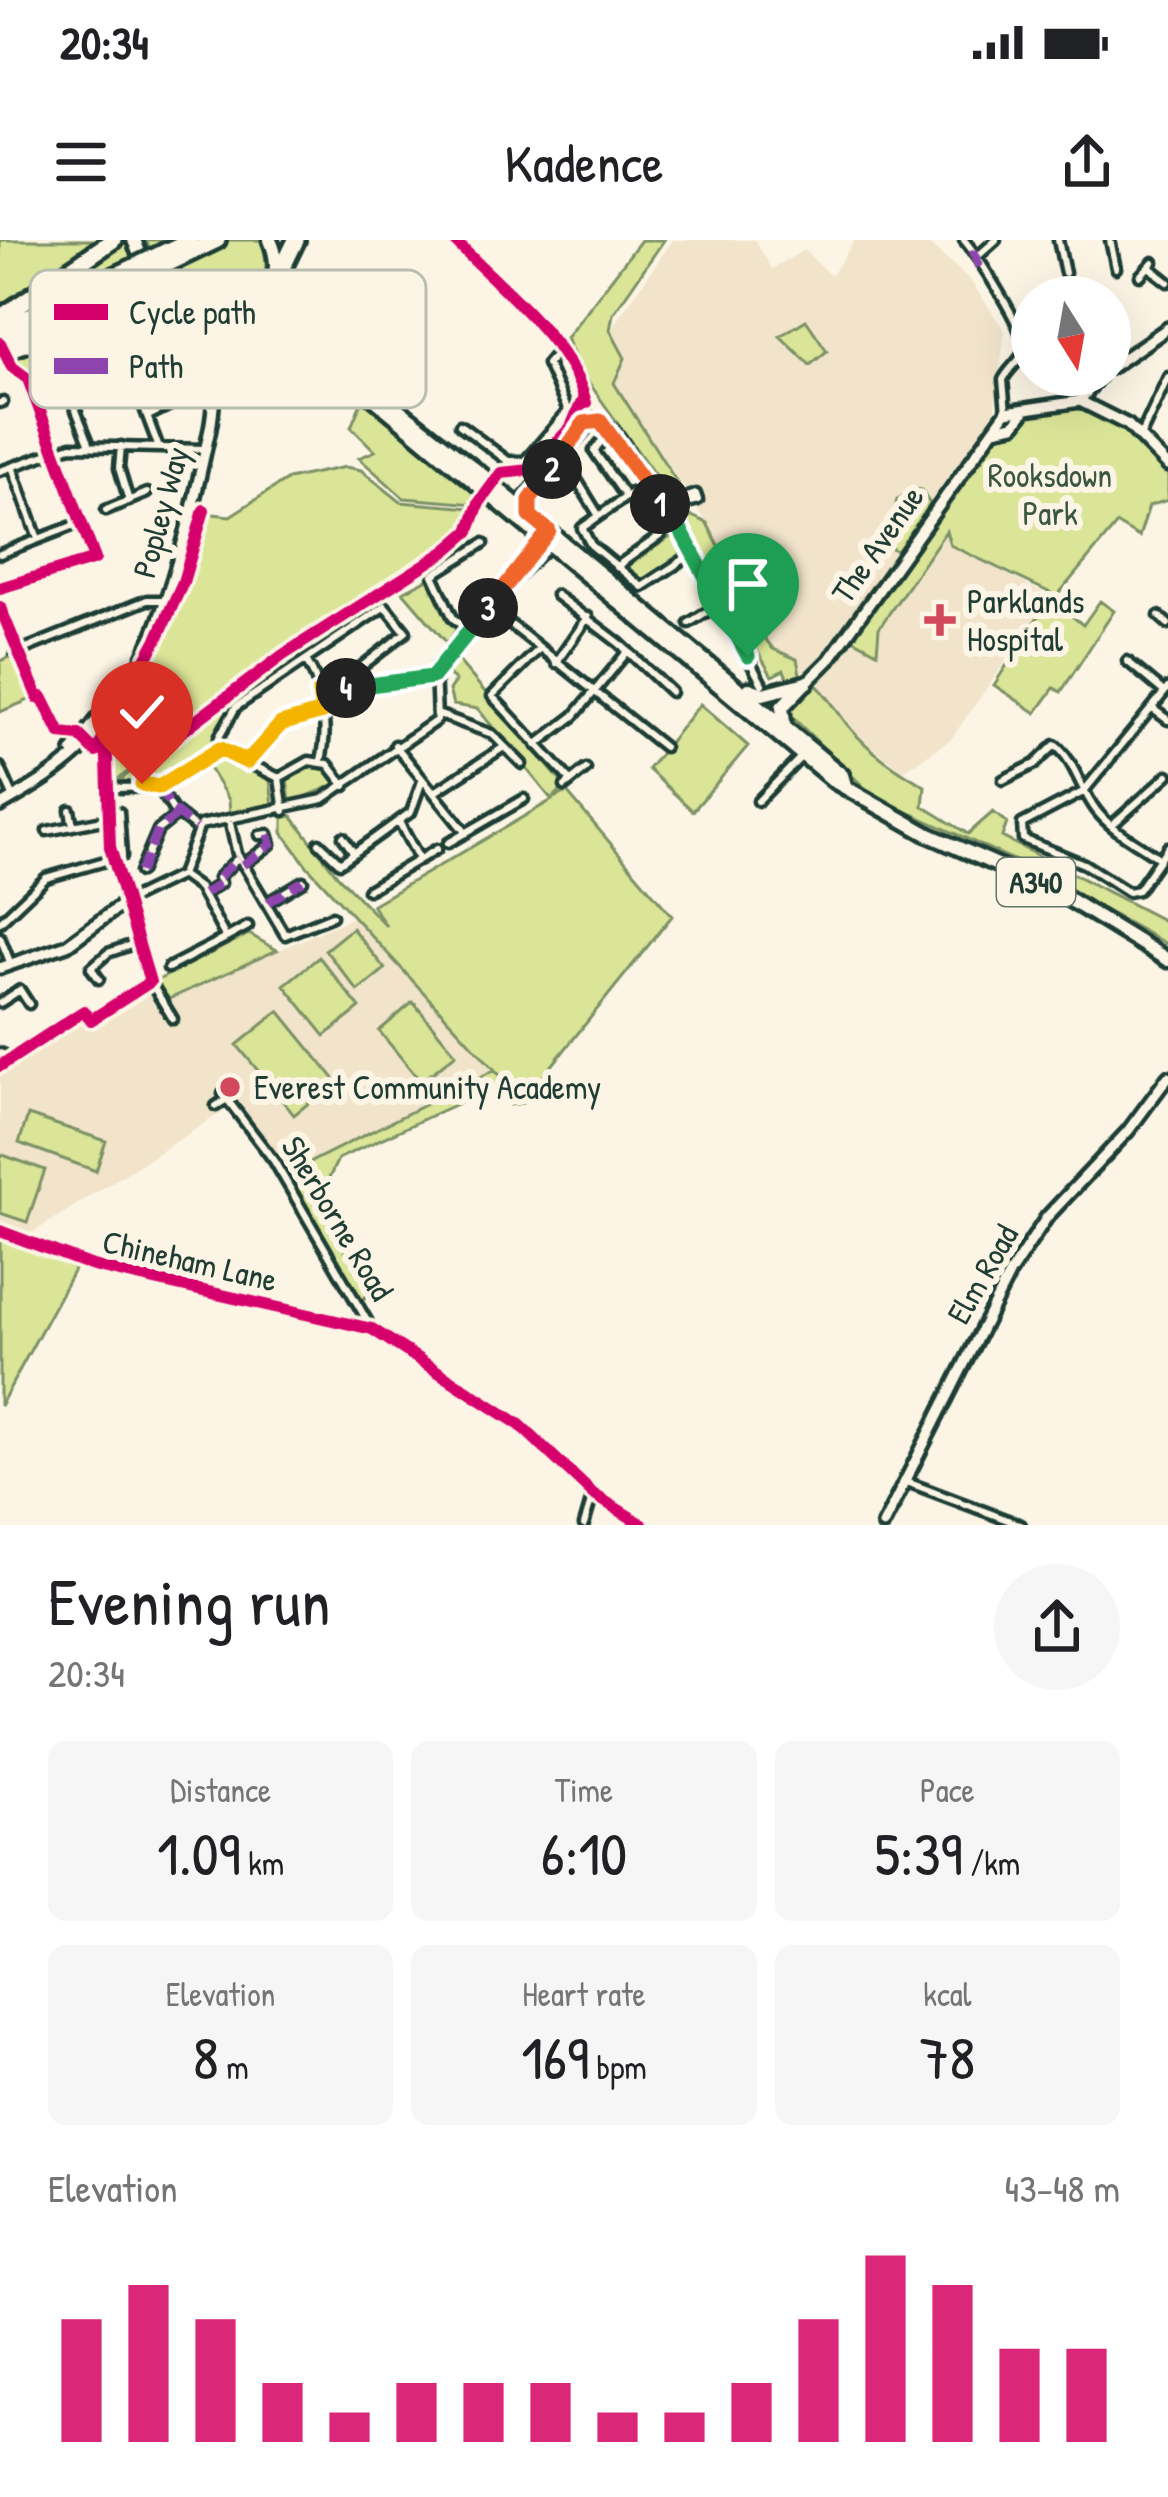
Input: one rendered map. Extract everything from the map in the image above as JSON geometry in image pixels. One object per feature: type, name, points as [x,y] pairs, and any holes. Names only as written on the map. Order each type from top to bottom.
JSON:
[{"type":"highway","points":[[69,270],[112,240]]},
{"type":"highway","points":[[167,258],[190,240]]},
{"type":"highway","points":[[142,270],[217,240]]},
{"type":"highway","points":[[282,270],[296,240]]},
{"type":"highway","points":[[0,318],[30,297]]},
{"type":"highway","points":[[0,330],[30,317]]},
{"type":"highway","points":[[0,343],[30,327]]},
{"type":"highway","points":[[0,353],[30,344]]},
{"type":"main road","points":[[134,240],[151,270]]},
{"type":"main road","points":[[270,240],[275,270]]},
{"type":"main road","name":"A340","points":[[391,408],[530,516],[549,539],[759,698],[784,722],[805,753]]},
{"type":"main road","name":"A340","points":[[400,408],[549,539],[693,654],[759,698]]},
{"type":"main road","points":[[759,698],[806,682]]},
{"type":"main road","points":[[784,722],[782,707],[806,682]]},
{"type":"main road","name":"A340","points":[[759,698],[760,710],[784,738],[845,785],[929,835],[1054,890],[1168,960]]},
{"type":"street","points":[[454,240],[558,351],[582,390],[588,420],[530,500],[530,516]]},
{"type":"street","points":[[964,240],[979,268],[1007,298],[1011,322]]},
{"type":"street","points":[[977,257],[996,240]]},
{"type":"street","points":[[1064,273],[1059,241],[1069,240]]},
{"type":"street","points":[[1111,240],[1116,268]]},
{"type":"street","points":[[1139,276],[1151,264],[1168,282]]},
{"type":"street","points":[[1131,354],[1168,328]]},
{"type":"street","points":[[460,425],[508,461],[525,461],[568,411],[547,364],[558,351]]},
{"type":"street","points":[[1010,416],[1003,398],[1005,374],[1011,368]]},
{"type":"street","points":[[1141,435],[1168,376]]},
{"type":"street","points":[[1084,396],[1080,401],[1141,435],[1167,462]]},
{"type":"street","name":"The Avenue","points":[[806,682],[829,660],[990,433],[1010,416],[1038,405],[1080,401]]},
{"type":"street","points":[[75,408],[90,445]]},
{"type":"street","points":[[147,408],[159,448]]},
{"type":"street","points":[[150,415],[164,408]]},
{"type":"street","name":"Popley Way","points":[[0,806],[95,728],[141,653],[192,519],[210,408]]},
{"type":"street","points":[[588,420],[609,426],[672,512],[721,603],[759,698]]},
{"type":"street","points":[[514,504],[577,435]]},
{"type":"street","points":[[600,443],[590,452],[630,494],[582,528],[616,567],[642,587],[692,554]]},
{"type":"street","points":[[0,471],[61,449],[90,445],[206,449]]},
{"type":"street","points":[[121,446],[118,468],[129,501]]},
{"type":"street","points":[[13,468],[38,539]]},
{"type":"street","points":[[514,504],[549,473]]},
{"type":"street","points":[[578,480],[598,516]]},
{"type":"street","points":[[106,510],[147,494]]},
{"type":"street","points":[[672,512],[690,500]]},
{"type":"street","points":[[0,554],[75,526]]},
{"type":"street","points":[[616,567],[661,535]]},
{"type":"street","points":[[319,693],[432,677],[549,539]]},
{"type":"street","points":[[468,631],[453,618],[433,574],[484,543]]},
{"type":"street","points":[[556,595],[588,617],[671,692]]},
{"type":"street","points":[[15,653],[147,600],[165,600]]},
{"type":"street","points":[[689,623],[721,603]]},
{"type":"street","points":[[220,749],[219,737],[236,707],[385,606],[406,632],[359,668],[361,685]]},
{"type":"street","points":[[489,607],[660,744],[663,733]]},
{"type":"street","points":[[1159,616],[1168,624]]},
{"type":"street","points":[[556,663],[588,617]]},
{"type":"street","points":[[538,650],[492,692],[568,783],[586,769]]},
{"type":"street","points":[[536,745],[574,716],[628,651]]},
{"type":"street","points":[[305,660],[319,693],[326,742],[321,760]]},
{"type":"street","points":[[1127,661],[1166,690],[1083,792],[1022,824],[1023,839],[1084,863],[1128,892],[1138,890],[1168,847]]},
{"type":"street","points":[[432,677],[440,715]]},
{"type":"street","points":[[1153,709],[1168,720]]},
{"type":"street","points":[[247,762],[281,724],[322,712]]},
{"type":"street","points":[[196,828],[284,811],[345,786],[440,715]]},
{"type":"street","points":[[440,715],[492,734],[518,766],[522,764]]},
{"type":"street","points":[[95,728],[108,734],[110,749],[112,860],[148,978],[173,1019]]},
{"type":"street","points":[[1004,780],[1035,764],[1054,745],[1069,758],[1083,792],[1112,826],[1157,857]]},
{"type":"street","points":[[395,746],[466,833]]},
{"type":"street","points":[[435,792],[504,747]]},
{"type":"street","points":[[220,749],[279,778],[321,760]]},
{"type":"street","points":[[117,788],[159,787],[220,749]]},
{"type":"street","points":[[758,801],[805,753]]},
{"type":"street","points":[[321,760],[345,786]]},
{"type":"street","points":[[0,767],[14,798]]},
{"type":"street","points":[[1112,826],[1168,775]]},
{"type":"street","points":[[279,778],[284,811]]},
{"type":"street","points":[[320,843],[336,863],[354,853],[411,812],[422,782]]},
{"type":"street","points":[[159,787],[178,814],[196,828]]},
{"type":"street","points":[[448,843],[522,803]]},
{"type":"street","points":[[70,810],[73,826]]},
{"type":"street","points":[[118,812],[122,856]]},
{"type":"street","points":[[140,872],[158,830],[178,814]]},
{"type":"street","points":[[47,831],[108,819]]},
{"type":"street","points":[[229,819],[241,861],[285,935],[332,916]]},
{"type":"street","points":[[399,822],[419,859]]},
{"type":"street","points":[[0,937],[5,965],[67,944],[127,901],[181,875],[196,828]]},
{"type":"street","points":[[203,894],[241,861],[271,844],[268,834],[260,835]]},
{"type":"street","points":[[343,837],[354,853]]},
{"type":"street","points":[[109,841],[120,840]]},
{"type":"street","points":[[374,890],[437,849]]},
{"type":"street","points":[[0,922],[46,878],[112,860]]},
{"type":"street","points":[[181,875],[203,894],[226,938]]},
{"type":"street","points":[[268,902],[303,881]]},
{"type":"street","points":[[168,968],[248,926]]},
{"type":"street","points":[[99,979],[91,968],[98,961],[139,942]]},
{"type":"street","points":[[4,1056],[84,1011],[92,1019],[146,985]]},
{"type":"street","points":[[0,1003],[23,988],[29,1004]]},
{"type":"street","name":"Elm Road","points":[[884,1525],[1010,1273],[1047,1217],[1128,1131],[1168,1077]]},
{"type":"street","name":"Sherborne Road","points":[[216,1106],[225,1096],[274,1161],[373,1329],[520,1425],[593,1495],[643,1525]]},
{"type":"street","name":"Chineham Lane","points":[[0,1231],[93,1266],[373,1329]]},
{"type":"street","points":[[904,1480],[1021,1525]]},
{"type":"street","points":[[584,1525],[593,1495]]},
{"type":"shaded area","points":[[673,240],[755,240],[772,269],[804,250],[831,276],[855,240],[924,240],[970,280],[1005,331],[994,417],[936,494],[950,545],[1051,597],[951,739],[904,771],[858,737],[800,674],[796,659],[773,649],[764,637],[707,523],[614,383],[625,358],[610,330]]},
{"type":"shaded area","name":"Everest Community Academy","points":[[353,917],[494,1070],[287,1174],[235,1104],[29,1235],[0,1223],[0,1069],[8,1063],[5,1056],[82,1005],[90,1015],[143,980],[157,1001],[169,999]]},
{"type":"green space","points":[[0,240],[97,240],[53,270],[30,270],[30,286],[0,306]]},
{"type":"green space","points":[[116,240],[131,240],[138,257],[112,270],[76,270]]},
{"type":"green space","points":[[146,240],[261,240],[265,256],[266,270],[161,270]]},
{"type":"green space","points":[[641,240],[664,240],[613,314],[610,330],[625,358],[614,383],[685,495],[674,502],[663,498],[654,484],[659,481],[582,373],[566,338]]},
{"type":"green space","points":[[30,304],[30,311],[0,326]]},
{"type":"green space","points":[[806,320],[827,351],[810,365],[780,336]]},
{"type":"green space","points":[[30,347],[30,370],[12,367],[10,353]]},
{"type":"green space","name":"Rooksdown Park","points":[[1071,405],[1122,422],[1168,469],[1168,500],[1149,506],[1139,537],[1117,524],[1057,596],[950,545],[946,531],[879,628],[877,652],[853,639],[993,435],[1038,410]]},
{"type":"green space","points":[[359,408],[378,408],[481,494],[475,504],[404,498],[359,458],[375,451],[351,427]]},
{"type":"green space","points":[[345,467],[361,470],[401,502],[472,508],[458,541],[423,558],[359,609],[308,638],[171,742],[229,704],[216,748],[159,784],[119,782],[139,764],[115,781],[115,720],[138,685],[178,597],[203,535],[205,513],[230,516],[288,479]]},
{"type":"green space","points":[[913,489],[921,490],[930,504],[899,553],[878,539],[899,524],[893,515],[897,500]]},
{"type":"green space","points":[[692,516],[707,523],[764,637],[773,649],[797,659],[800,674],[788,681],[784,670],[772,676],[683,523]]},
{"type":"green space","points":[[675,534],[687,555],[644,584],[627,573],[627,566]]},
{"type":"green space","points":[[432,577],[459,625],[447,643],[403,592]]},
{"type":"green space","points":[[1050,598],[1083,625],[1100,601],[1114,611],[1061,692],[1054,688],[1036,713],[994,685]]},
{"type":"green space","points":[[15,655],[34,698],[0,712],[0,661]]},
{"type":"green space","points":[[456,658],[565,786],[553,798],[567,792],[672,916],[522,1103],[510,1105],[493,1087],[338,1159],[317,1204],[370,1292],[360,1303],[287,1174],[494,1070],[507,1083],[307,866],[283,833],[283,818],[292,816],[337,875],[386,926],[372,905],[552,800],[478,709],[453,705],[449,690],[455,681],[445,669]]},
{"type":"green space","points":[[814,683],[867,746],[925,786],[923,806],[968,834],[993,812],[1007,823],[1002,837],[1168,923],[1168,945],[1018,862],[873,796],[789,714],[789,703]]},
{"type":"green space","points":[[700,704],[748,746],[693,811],[648,769]]},
{"type":"green space","points":[[217,757],[270,779],[273,806],[230,814],[229,800],[207,765]]},
{"type":"green space","points":[[314,765],[323,766],[337,784],[290,803],[287,778]]},
{"type":"green space","points":[[352,928],[385,969],[358,991],[325,950]]},
{"type":"green space","points":[[249,934],[277,950],[169,999],[156,981]]},
{"type":"green space","points":[[319,957],[360,1008],[325,1036],[284,985]]},
{"type":"green space","points":[[413,1002],[456,1054],[421,1082],[379,1031]]},
{"type":"green space","points":[[279,1011],[336,1081],[294,1115],[237,1045]]},
{"type":"green space","points":[[28,1115],[106,1141],[96,1171],[19,1143]]},
{"type":"green space","points":[[0,1154],[45,1170],[27,1222],[0,1213]]},
{"type":"green space","points":[[0,1238],[75,1268],[0,1406]]},
{"type":"marked path","points":[[973,250],[979,268]]},
{"type":"marked path","points":[[159,787],[173,810],[196,828]]},
{"type":"marked path","points":[[140,872],[158,830],[178,814]]},
{"type":"marked path","points":[[243,865],[271,844],[268,834],[260,835]]},
{"type":"marked path","points":[[204,894],[221,883],[218,878],[238,858]]},
{"type":"marked path","points":[[268,902],[303,881]]},
{"type":"cycle path","points":[[113,724],[116,747],[164,745],[283,655],[446,551],[469,531],[479,503],[501,473],[531,470],[571,427],[581,404],[586,403],[565,357],[454,240]]},
{"type":"cycle path","points":[[0,343],[12,367],[30,384]]},
{"type":"cycle path","points":[[0,588],[95,559],[39,408]]},
{"type":"cycle path","points":[[0,607],[38,698],[42,697],[60,733],[79,735],[96,752],[183,582],[204,510]]},
{"type":"cycle path","points":[[0,1066],[84,1011],[91,1020],[150,982],[110,847],[106,731]]},
{"type":"cycle path","points":[[0,1231],[93,1266],[372,1329],[520,1425],[593,1494],[643,1525]]},
{"type":"place","name":"Parklands Hospital","points":[[940,620]]},
{"type":"place","name":"Everest Community Academy","points":[[230,1087]]},
{"type":"route","points":[[142,784],[159,787],[220,749],[247,762],[281,724],[322,712],[319,693],[432,677],[549,531],[530,516],[529,503],[584,423],[592,419],[609,426],[656,499],[671,512],[748,656]]}]
